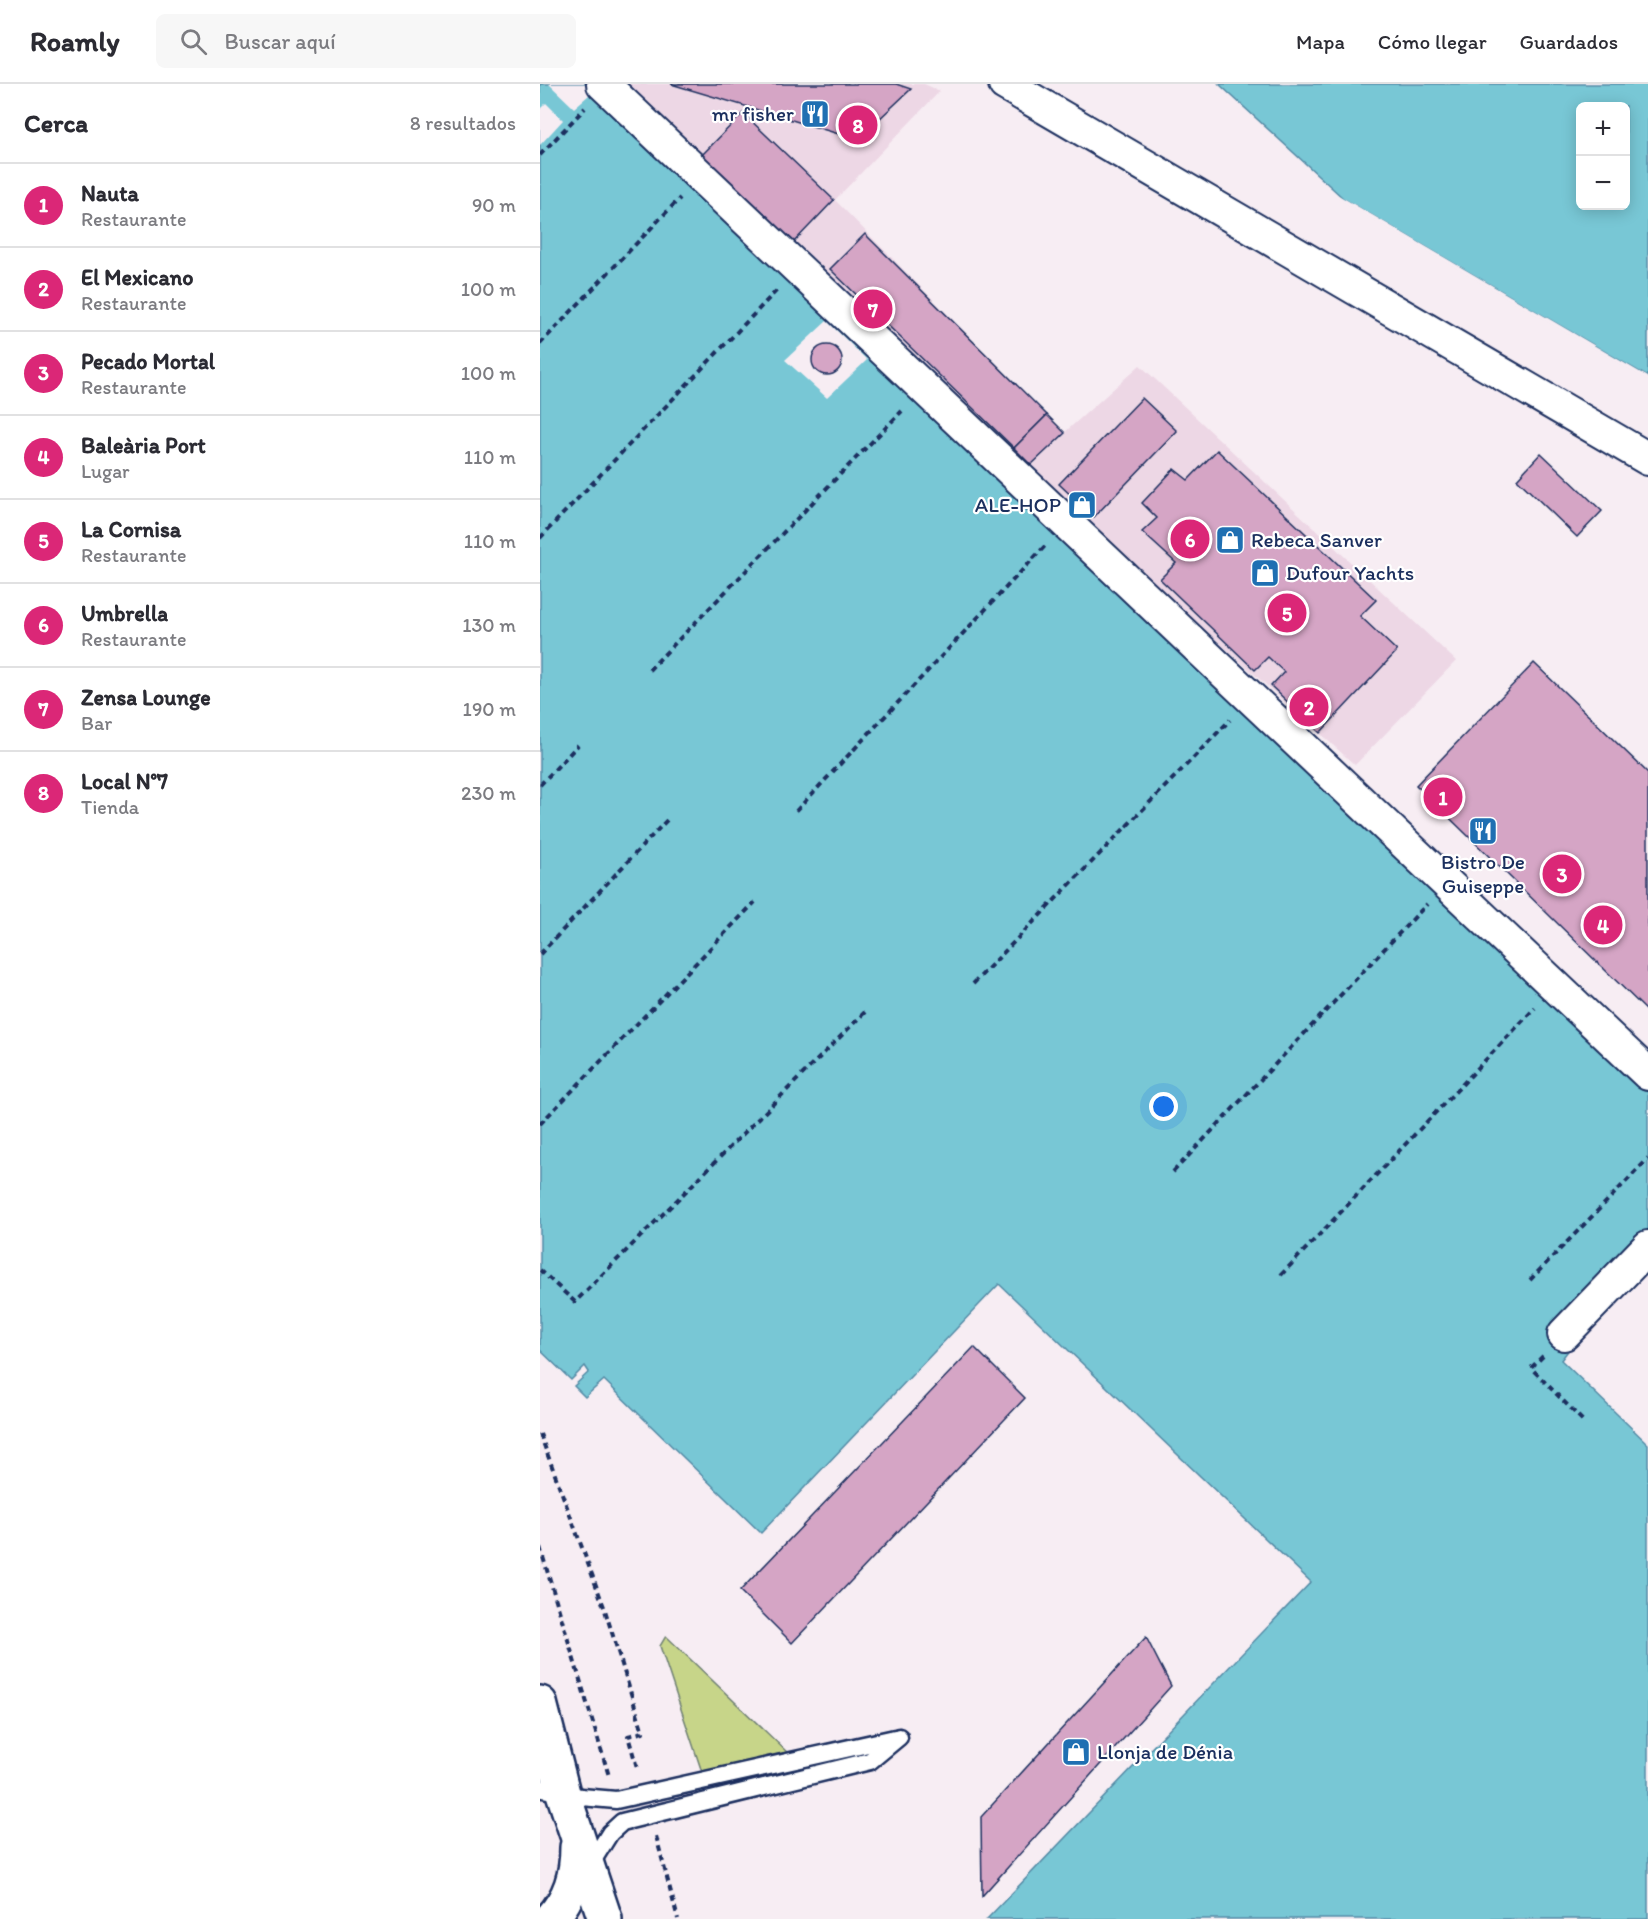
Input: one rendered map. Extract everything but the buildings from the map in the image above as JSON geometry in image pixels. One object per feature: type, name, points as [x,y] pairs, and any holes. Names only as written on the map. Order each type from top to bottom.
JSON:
[{"type":"main road","points":[[540,1702],[553,1750],[549,1790],[577,1834],[605,1919]]},
{"type":"main road","points":[[556,1914],[573,1886],[577,1860],[577,1834]]},
{"type":"street","points":[[1005,84],[1648,459]]},
{"type":"street","points":[[598,92],[1648,1074]]},
{"type":"street","points":[[1564,1334],[1648,1247]]},
{"type":"lane","points":[[549,1790],[616,1800],[899,1737],[870,1761],[622,1822],[610,1833],[556,1914]]},
{"type":"path","points":[[540,155],[598,92]]},
{"type":"path","points":[[540,345],[686,192]]},
{"type":"path","points":[[540,538],[782,285]]},
{"type":"path","points":[[649,670],[909,404]]},
{"type":"path","points":[[796,811],[1050,541]]},
{"type":"path","points":[[973,984],[1233,717]]},
{"type":"path","points":[[540,785],[578,745]]},
{"type":"path","points":[[540,954],[667,820]]},
{"type":"path","points":[[1173,1172],[1430,901]]},
{"type":"path","points":[[540,1124],[755,902]]},
{"type":"path","points":[[1281,1275],[1538,1005]]},
{"type":"path","points":[[540,1270],[574,1302],[868,1009]]},
{"type":"path","points":[[1530,1280],[1648,1160]]},
{"type":"path","points":[[1564,1334],[1531,1368],[1585,1424]]},
{"type":"path","points":[[540,1434],[604,1606],[644,1732],[628,1736],[639,1776]]},
{"type":"path","points":[[540,1546],[616,1800]]},
{"type":"path","points":[[655,1833],[678,1919]]},
{"type":"shaded area","points":[[623,84],[924,84],[940,91],[835,200],[1064,433],[1140,365],[1456,661],[1355,765],[1036,478],[702,155]]},
{"type":"green space","points":[[666,1636],[787,1752],[702,1772],[660,1646]]},
{"type":"water","points":[[540,84],[591,84],[1648,1092],[1648,1236],[1555,1334],[1570,1348],[1561,1360],[1648,1444],[1648,1919],[987,1919],[1311,1582],[999,1284],[761,1533],[604,1380],[585,1397],[574,1386],[589,1372],[585,1366],[571,1380],[540,1350]]},
{"type":"water","points":[[1219,84],[1648,84],[1648,377],[1344,199]]},
{"type":"pier","points":[[549,84],[591,84],[596,89],[574,108]]},
{"type":"pier","points":[[546,103],[563,120],[540,145],[540,109]]},
{"type":"pier","points":[[1333,192],[1648,377],[1648,380],[1343,201]]},
{"type":"pier","points":[[827,321],[867,360],[827,398],[785,360]]},
{"type":"place","name":"mr fisher","points":[[815,114]]},
{"type":"place","name":"Local N°7","points":[[858,125]]},
{"type":"place","name":"Zensa Lounge","points":[[873,309]]},
{"type":"place","name":"ALE-HOP","points":[[1082,505]]},
{"type":"place","name":"Umbrella","points":[[1190,539]]},
{"type":"place","name":"Rebeca Sanver","points":[[1230,540]]},
{"type":"place","name":"Dufour Yachts","points":[[1265,573]]},
{"type":"place","name":"La Cornisa","points":[[1287,613]]},
{"type":"place","name":"El Mexicano","points":[[1309,707]]},
{"type":"place","name":"Nauta","points":[[1443,797]]},
{"type":"place","name":"Bistro De Guiseppe","points":[[1483,831]]},
{"type":"place","name":"Pecado Mortal","points":[[1562,874]]},
{"type":"place","name":"Baleària Port","points":[[1603,925]]},
{"type":"place","name":"Llonja de Dénia","points":[[1076,1752]]}]
